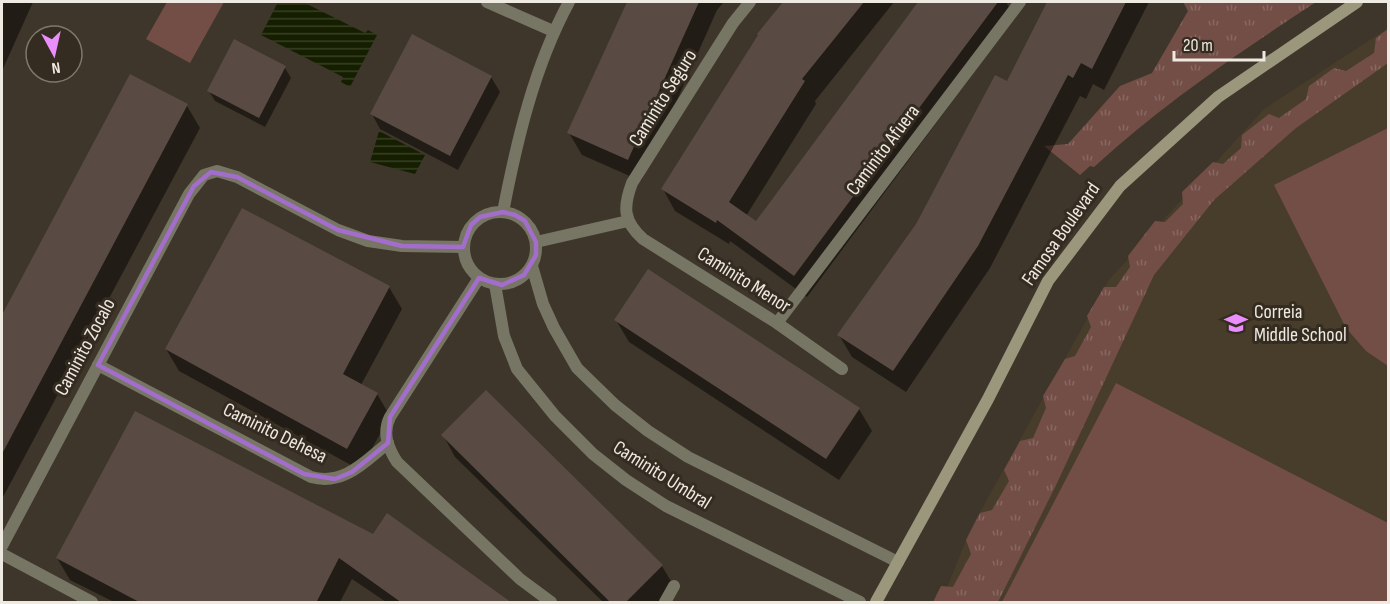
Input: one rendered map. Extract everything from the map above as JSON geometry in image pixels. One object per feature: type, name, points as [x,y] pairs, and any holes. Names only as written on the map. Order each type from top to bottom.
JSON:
[{"type":"street","points":[[487,2],[553,31]]},
{"type":"street","points":[[503,212],[523,118],[553,31],[569,2]]},
{"type":"street","name":"Caminito Seguro","points":[[628,221],[626,202],[632,183],[733,23],[750,2]]},
{"type":"street","name":"Caminito Afuera","points":[[777,323],[1020,2]]},
{"type":"street","name":"Famosa Boulevard","points":[[876,603],[988,399],[1048,281],[1120,186],[1218,97],[1357,2]]},
{"type":"street","name":"Caminito Zocalo","points":[[2,546],[194,186],[204,175],[218,171],[237,177],[338,230],[368,241],[402,246],[463,247]]},
{"type":"street","points":[[503,212],[525,221],[536,242],[536,255],[532,266],[514,282],[502,285],[479,278],[470,269],[463,247],[471,225],[491,213],[503,212]]},
{"type":"street","points":[[536,242],[628,221]]},
{"type":"street","name":"Caminito Menor","points":[[628,221],[643,239],[777,323],[842,369]]},
{"type":"street","name":"Caminito Umbral","points":[[532,266],[543,304],[577,368],[615,405],[648,431],[688,457],[898,562]]},
{"type":"street","points":[[479,278],[390,417],[386,431],[388,443],[397,462],[520,579],[551,603]]},
{"type":"street","name":"Caminito Umbral","points":[[495,284],[504,336],[517,369],[555,416],[593,454],[626,480],[666,506],[860,603]]},
{"type":"street","name":"Caminito Dehesa","points":[[98,365],[311,477],[327,480],[345,477],[388,443]]},
{"type":"street","points":[[2,554],[92,603]]},
{"type":"street","points":[[665,603],[674,586]]},
{"type":"highlighted area","points":[[211,172],[237,177],[338,230],[402,246],[463,247],[471,225],[480,217],[503,212],[515,215],[525,221],[536,242],[536,255],[524,275],[502,285],[479,278],[390,417],[388,443],[352,472],[335,479],[304,474],[98,365],[194,186]]},
{"type":"shaded area","points":[[278,2],[303,2],[365,33],[368,30],[377,35],[350,87],[341,82],[343,77],[261,35]]},
{"type":"shaded area","name":"Correia Middle School","points":[[1388,28],[1388,602],[941,602],[970,530],[1108,281],[1264,109]]},
{"type":"shaded area","points":[[379,131],[425,155],[415,174],[370,162]]},
{"type":"green space","points":[[167,2],[224,2],[190,63],[146,39]]},
{"type":"green space","points":[[1183,2],[1316,2],[1202,80],[1094,167],[1090,166],[1080,175],[1044,146],[1068,144],[1120,86],[1152,73],[1188,11]]},
{"type":"green space","points":[[1388,29],[1388,63],[1296,128],[1214,200],[1154,275],[1057,483],[998,602],[933,602],[941,586],[953,587],[971,554],[966,540],[980,513],[992,510],[1009,481],[1004,470],[1020,441],[1033,438],[1046,408],[1043,396],[1065,359],[1075,356],[1091,327],[1087,316],[1104,287],[1116,287],[1130,267],[1128,256],[1155,221],[1165,222],[1183,204],[1182,192],[1213,162],[1223,164],[1241,148],[1242,135],[1269,114],[1279,118],[1306,99],[1309,86],[1334,68],[1346,71],[1374,53],[1376,38]]},
{"type":"green space","points":[[1388,128],[1388,366],[1366,351],[1346,328],[1274,185]]},
{"type":"green space","points":[[1116,383],[1388,523],[1388,602],[1002,602]]},
{"type":"building","points":[[627,2],[699,2],[628,160],[567,133]]},
{"type":"building","points":[[783,2],[864,2],[802,79],[805,81],[729,202],[756,221],[918,2],[998,2],[794,276],[717,220],[716,223],[661,189],[757,34]]},
{"type":"building","points":[[1047,2],[1126,2],[1092,69],[1081,63],[1073,78],[1068,75],[978,246],[893,371],[837,335],[916,224],[995,75],[1007,81]]},
{"type":"building","points":[[412,34],[492,76],[450,156],[370,114]]},
{"type":"building","points":[[234,39],[286,66],[259,118],[207,91]]},
{"type":"building","points":[[130,74],[188,104],[2,454],[2,315]]},
{"type":"building","points":[[242,208],[390,286],[343,374],[378,393],[347,449],[165,349]]},
{"type":"building","points":[[648,269],[860,408],[826,459],[614,320]]},
{"type":"building","points":[[486,390],[663,565],[625,603],[611,603],[441,435]]},
{"type":"building","points":[[135,411],[373,534],[387,513],[512,603],[402,603],[339,558],[316,603],[141,603],[56,558]]},
{"type":"place","name":"Correia Middle School","points":[[1236,323]]}]
